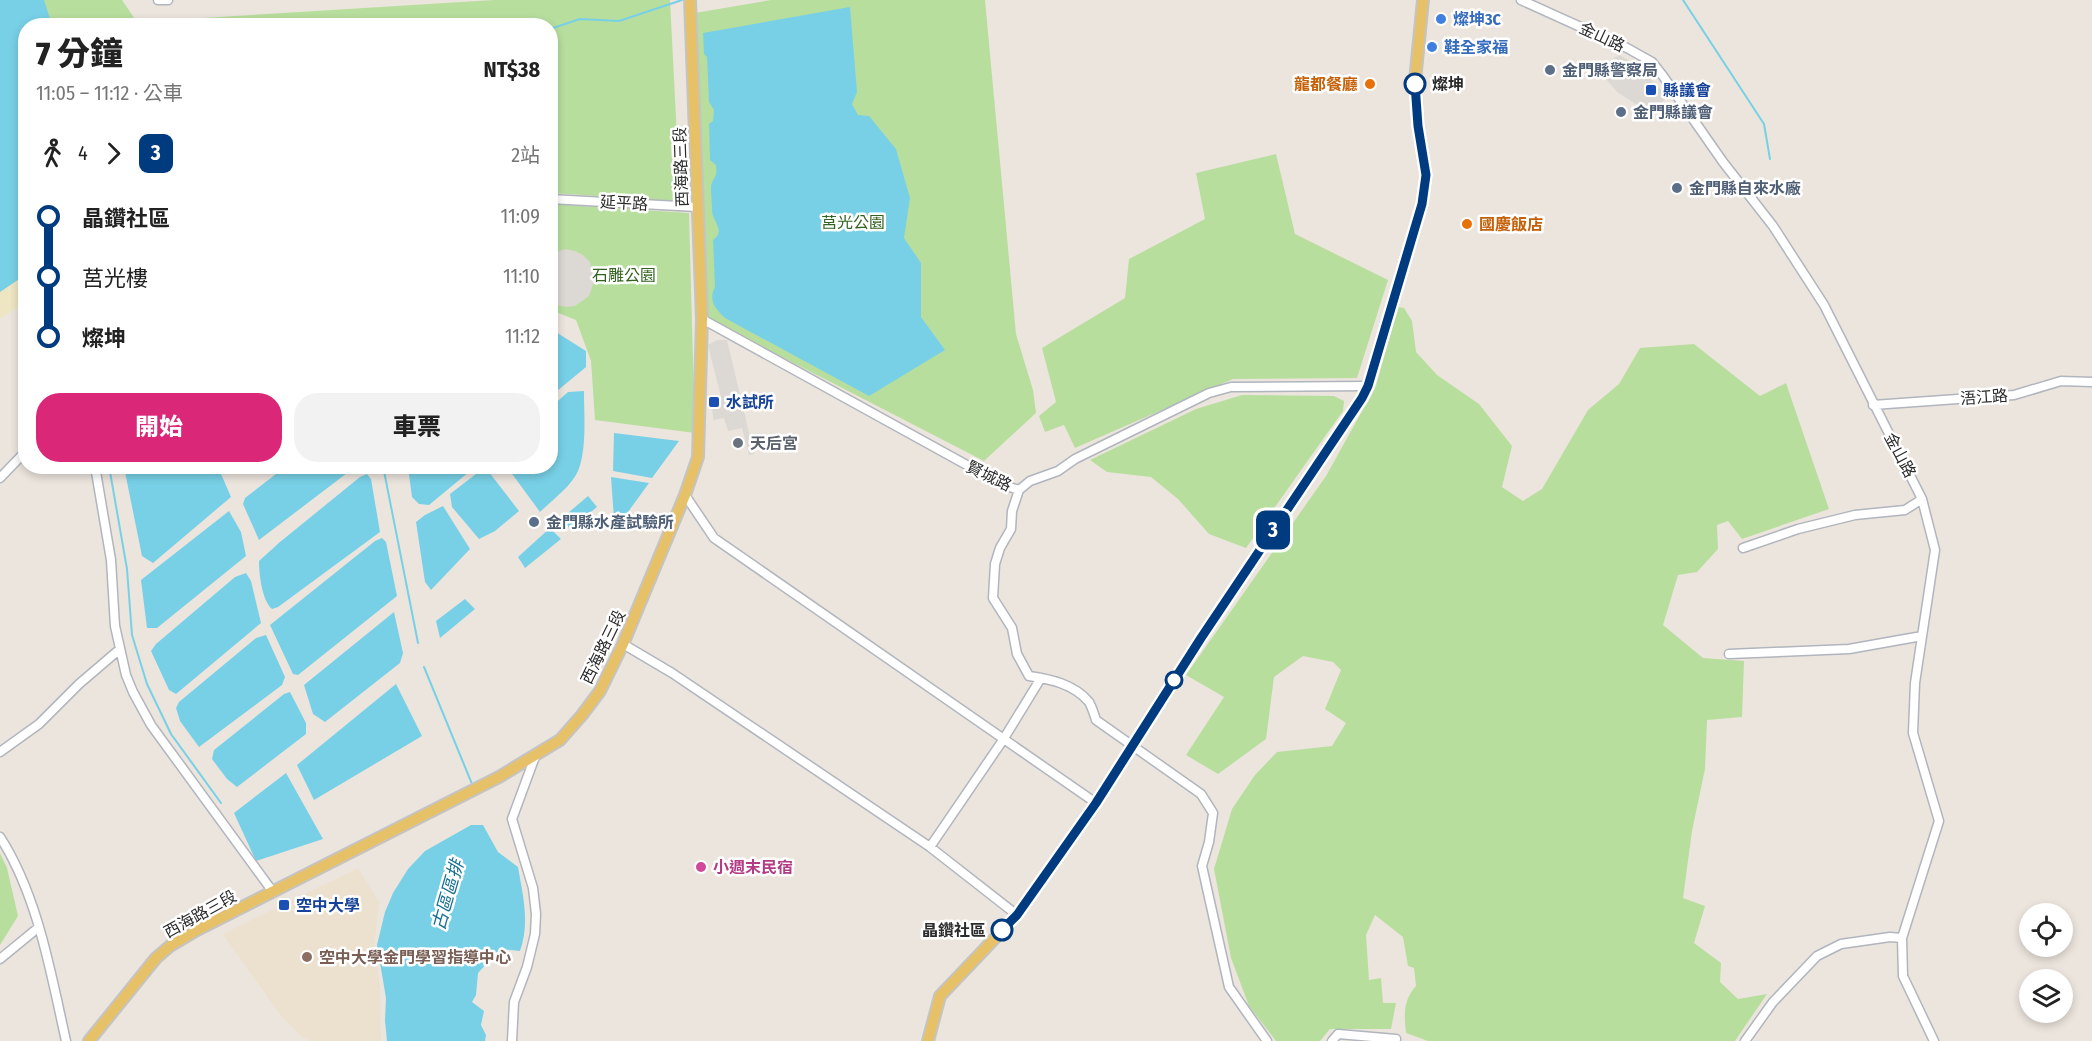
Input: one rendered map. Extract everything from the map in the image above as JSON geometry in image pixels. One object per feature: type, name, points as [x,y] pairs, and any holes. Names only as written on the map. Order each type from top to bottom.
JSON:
[{"type":"main road","name":"西海路三段","points":[[89,1041],[156,958],[170,946],[197,930],[499,777],[560,740],[600,691],[623,644],[698,458],[702,319],[690,0]]},
{"type":"main road","points":[[928,1041],[940,996],[1017,915],[1096,803],[1201,638],[1368,386],[1422,204],[1426,183],[1418,126],[1415,81],[1423,0]]},
{"type":"street","points":[[158,0],[168,0]]},
{"type":"street","name":"金山路","points":[[1521,0],[1627,48],[1652,62],[1664,76],[1723,162],[1773,226],[1818,295],[1922,499],[1935,550],[1915,683],[1912,733],[1938,820],[1902,938],[1903,976],[1934,1041]]},
{"type":"street","name":"延平路","points":[[558,199],[697,207]]},
{"type":"street","name":"賢城路","points":[[702,319],[1003,485],[1019,490],[1012,511],[1011,529],[1000,548],[995,564],[993,598],[1012,628],[1017,654],[1029,676],[1053,680],[1075,690],[1090,704],[1096,720],[1201,795],[1213,813],[1209,842],[1202,866],[1229,987],[1267,1041]]},
{"type":"street","name":"浯江路","points":[[1873,405],[2014,395],[2061,381],[2092,382]]},
{"type":"street","points":[[1019,490],[1030,481],[1058,471],[1075,459],[1209,393],[1231,387],[1368,386]]},
{"type":"street","points":[[0,478],[18,459]]},
{"type":"street","points":[[96,474],[111,560],[115,626],[133,692],[151,725],[273,892]]},
{"type":"street","points":[[685,495],[714,538],[1096,803]]},
{"type":"street","points":[[1743,548],[1798,529],[1855,515],[1905,510],[1922,499]]},
{"type":"street","points":[[1729,654],[1849,649],[1922,636]]},
{"type":"street","points":[[623,644],[672,673],[930,847],[1017,915]]},
{"type":"street","points":[[0,752],[39,724],[79,684],[120,650]]},
{"type":"street","points":[[930,847],[1003,740],[1041,678]]},
{"type":"street","points":[[512,1041],[514,1002],[527,967],[535,934],[536,915],[533,888],[512,819],[536,754]]},
{"type":"street","points":[[0,837],[21,878],[39,927],[66,1041]]},
{"type":"street","points":[[0,959],[39,927]]},
{"type":"street","points":[[1745,1041],[1773,1002],[1817,956],[1841,944],[1890,937],[1902,938]]},
{"type":"street","points":[[1332,1041],[1338,1034],[1396,1039]]},
{"type":"shaded area","points":[[1620,55],[1637,66],[1661,90],[1664,99],[1658,108],[1652,109],[1636,104],[1617,92],[1606,79],[1604,70],[1612,59]]},
{"type":"shaded area","points":[[565,249],[575,251],[590,262],[595,279],[589,296],[575,306],[558,305],[558,252]]},
{"type":"shaded area","points":[[717,340],[727,340],[754,454],[749,455],[742,428],[728,431],[724,418],[713,420],[712,404],[722,401],[708,345]]},
{"type":"shaded area","name":"空中大學金門學習指導中心","points":[[358,868],[379,902],[374,948],[380,985],[381,1041],[310,1041],[301,1036],[281,1016],[223,934]]},
{"type":"green space","points":[[0,0],[122,0],[134,18],[18,18],[18,280],[0,292]]},
{"type":"green space","points":[[494,0],[670,0],[680,196],[675,201],[558,193],[558,18],[202,18]]},
{"type":"green space","name":"莒光公園","points":[[771,0],[985,0],[1016,334],[1033,390],[1036,413],[984,461],[704,317],[695,13]]},
{"type":"green space","points":[[1276,154],[1295,234],[1388,280],[1357,378],[1233,379],[1075,448],[1064,425],[1045,432],[1039,416],[1056,402],[1042,348],[1125,298],[1129,259],[1205,219],[1196,173]]},
{"type":"green space","name":"石雕公園","points":[[558,205],[689,213],[695,433],[595,420],[591,361],[576,320],[558,313]]},
{"type":"green space","points":[[1397,307],[1404,308],[1412,321],[1416,352],[1437,375],[1479,404],[1512,446],[1502,487],[1523,501],[1542,489],[1588,410],[1619,384],[1640,348],[1694,344],[1760,396],[1786,383],[1829,509],[1742,539],[1728,521],[1717,525],[1718,549],[1697,572],[1678,575],[1663,625],[1703,658],[1744,661],[1742,717],[1707,720],[1705,769],[1692,831],[1683,898],[1705,906],[1694,943],[1721,963],[1720,982],[1738,999],[1767,994],[1735,1041],[1428,1041],[1406,1033],[1405,1008],[1416,986],[1414,968],[1408,966],[1403,937],[1375,915],[1366,935],[1369,980],[1381,978],[1383,1003],[1396,1003],[1391,1029],[1330,1029],[1320,1041],[1276,1041],[1249,1006],[1231,958],[1214,869],[1232,809],[1255,775],[1277,752],[1332,746],[1346,723],[1325,709],[1341,670],[1333,662],[1303,656],[1274,677],[1266,739],[1218,774],[1186,755],[1224,697],[1186,675],[1326,476],[1376,386]]},
{"type":"green space","points":[[1242,395],[1334,396],[1344,401],[1343,411],[1246,548],[1209,534],[1178,499],[1151,477],[1107,472],[1090,460],[1196,409]]},
{"type":"green space","points":[[0,853],[7,868],[18,916],[0,945]]},
{"type":"sand","points":[[18,280],[18,307],[0,319],[0,292]]},
{"type":"water","points":[[0,0],[44,0],[50,18],[18,18],[18,280],[0,292]]},
{"type":"water","points":[[850,7],[857,92],[852,104],[858,115],[869,116],[896,149],[910,198],[904,238],[921,263],[921,317],[945,350],[869,396],[725,318],[712,300],[715,287],[713,240],[717,237],[719,230],[712,211],[711,187],[716,176],[716,165],[710,160],[709,124],[713,121],[714,110],[709,102],[707,57],[704,54],[703,33]]},
{"type":"water","points":[[558,333],[586,351],[586,367],[558,390]]},
{"type":"water","points":[[584,391],[584,442],[581,462],[575,477],[566,488],[540,512],[512,474],[558,474],[558,401],[568,392]]},
{"type":"water","points":[[614,433],[679,441],[652,478],[613,471]]},
{"type":"water","points":[[125,474],[221,474],[231,497],[153,563],[142,556]]},
{"type":"water","points":[[276,474],[346,474],[259,540],[243,504],[245,498]]},
{"type":"water","points":[[367,474],[371,479],[380,532],[278,607],[272,609],[263,594],[259,561],[360,477]]},
{"type":"water","points":[[409,474],[467,474],[429,505],[419,504],[412,497]]},
{"type":"water","points":[[476,474],[490,474],[519,511],[495,531],[479,539],[452,507],[450,494]]},
{"type":"water","points":[[611,477],[649,483],[620,523],[614,519]]},
{"type":"water","points":[[588,496],[597,507],[570,529],[561,519]]},
{"type":"water","points":[[443,506],[470,549],[431,590],[425,582],[416,522]]},
{"type":"water","points":[[229,511],[241,532],[246,556],[157,628],[147,628],[141,580]]},
{"type":"water","points":[[550,528],[561,539],[525,568],[518,557]]},
{"type":"water","points":[[382,538],[386,542],[397,596],[298,675],[293,674],[270,625],[375,541]]},
{"type":"water","points":[[246,573],[251,581],[261,623],[176,694],[169,690],[151,651],[156,644],[235,577]]},
{"type":"water","points":[[465,599],[475,609],[440,638],[436,621]]},
{"type":"water","points":[[394,612],[403,653],[400,663],[325,722],[313,714],[304,685]]},
{"type":"water","points":[[266,635],[285,677],[282,685],[199,747],[180,721],[176,708],[179,702],[256,638]]},
{"type":"water","points":[[396,684],[422,736],[314,800],[297,765]]},
{"type":"water","points":[[290,692],[306,723],[306,734],[237,787],[227,779],[212,759],[214,750],[284,694]]},
{"type":"water","points":[[286,773],[323,839],[256,861],[234,813]]},
{"type":"water","points":[[471,825],[483,825],[498,852],[518,867],[525,920],[520,951],[500,949],[478,973],[476,995],[472,1002],[484,1011],[481,1025],[486,1035],[485,1041],[387,1041],[386,998],[377,945],[385,912],[393,893],[408,869],[425,851]]},
{"type":"waterway","points":[[558,26],[580,19],[619,21],[682,0]]},
{"type":"waterway","points":[[1683,0],[1764,124],[1770,159]]},
{"type":"waterway","points":[[110,474],[127,569],[132,635],[147,684],[171,734],[221,803]]},
{"type":"waterway","name":"古區區排","points":[[385,474],[418,643]]},
{"type":"waterway","name":"古區區排","points":[[424,667],[472,784]]},
{"type":"bus line","name":"3","points":[[1002,930],[1017,915],[1096,803],[1201,638],[1368,386],[1422,204],[1426,183],[1415,84]]},
{"type":"place","name":"燦坤3C","points":[[1441,19]]},
{"type":"place","name":"鞋全家福","points":[[1432,47]]},
{"type":"place","name":"金門縣警察局","points":[[1550,70]]},
{"type":"place","name":"龍都餐廳","points":[[1370,84]]},
{"type":"place","name":"燦坤","points":[[1415,84]]},
{"type":"place","name":"縣議會","points":[[1651,90]]},
{"type":"place","name":"金門縣議會","points":[[1621,112]]},
{"type":"place","name":"金門縣自來水廠","points":[[1677,188]]},
{"type":"place","name":"國慶飯店","points":[[1467,224]]},
{"type":"place","name":"水試所","points":[[714,402]]},
{"type":"place","name":"天后宮","points":[[738,443]]},
{"type":"place","name":"金門縣水產試驗所","points":[[534,522]]},
{"type":"place","name":"小週末民宿","points":[[701,867]]},
{"type":"place","name":"空中大學","points":[[284,905]]},
{"type":"place","name":"晶鑽社區","points":[[1002,930]]},
{"type":"place","name":"空中大學金門學習指導中心","points":[[307,957]]}]
